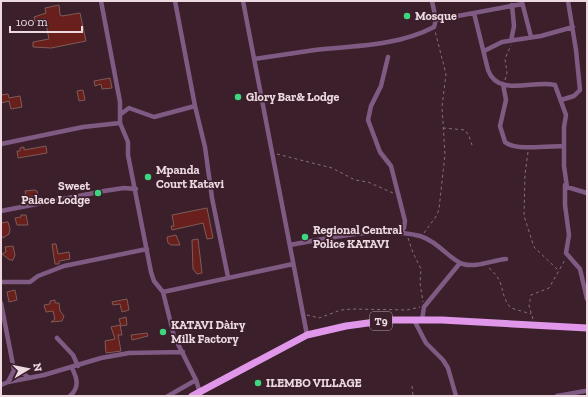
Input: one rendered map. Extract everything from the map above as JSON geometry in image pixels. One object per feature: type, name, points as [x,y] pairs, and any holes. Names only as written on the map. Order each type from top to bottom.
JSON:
[{"type":"highway","name":"T9","points":[[192,396],[200,394],[307,335],[346,326],[390,320],[422,320],[533,324],[587,328]]},
{"type":"street","points":[[101,1],[121,114],[120,123],[128,142],[128,155],[136,189],[151,272],[154,281],[163,292],[174,336],[196,380],[200,394]]},
{"type":"street","points":[[175,1],[195,106],[205,148],[212,198],[228,277]]},
{"type":"street","points":[[243,1],[307,335]]},
{"type":"street","points":[[254,59],[363,46],[414,36],[434,27],[436,20],[432,1]]},
{"type":"street","points":[[561,100],[574,96],[580,90],[573,27],[568,1]]},
{"type":"street","points":[[436,20],[522,2],[532,37]]},
{"type":"street","points":[[512,5],[514,26],[512,41]]},
{"type":"street","points":[[474,13],[490,75],[503,84],[511,86],[556,85],[566,115],[564,127],[565,205],[569,235],[566,251],[567,256],[580,269],[587,299]]},
{"type":"street","points":[[484,52],[498,43],[532,37],[573,27]]},
{"type":"street","points":[[388,57],[380,86],[371,106],[368,120],[380,152],[391,166],[405,225],[400,232]]},
{"type":"street","points":[[503,84],[506,100],[500,126],[505,142],[510,146],[529,148],[564,146]]},
{"type":"street","points":[[121,114],[129,108],[154,117],[195,106]]},
{"type":"street","points":[[1,144],[83,127],[120,123]]},
{"type":"street","points":[[565,181],[567,188],[587,193]]},
{"type":"street","points":[[1,211],[104,191],[124,188],[136,189]]},
{"type":"street","points":[[290,245],[330,238],[400,232],[422,236],[436,243],[460,263],[470,265],[506,259]]},
{"type":"street","points":[[1,282],[30,282],[38,276],[64,266],[147,249]]},
{"type":"street","points":[[422,320],[424,307],[460,263]]},
{"type":"street","points":[[163,292],[214,282],[228,277],[250,275],[293,264]]},
{"type":"street","points":[[1,303],[14,366],[14,370],[8,382]]},
{"type":"street","points":[[414,320],[426,343],[443,360],[448,368],[456,396]]},
{"type":"street","points":[[57,338],[73,355],[78,366]]},
{"type":"street","points":[[1,385],[8,382],[72,368],[102,358],[129,353],[183,352]]},
{"type":"street","points":[[14,366],[29,378]]},
{"type":"street","points":[[70,396],[74,391],[77,381],[72,368]]},
{"type":"street","points":[[168,396],[196,380]]},
{"type":"street","points":[[557,396],[585,391]]},
{"type":"path","points":[[422,236],[437,215],[439,209],[445,154],[443,96],[446,74],[434,27]]},
{"type":"path","points":[[503,84],[507,73],[505,59],[512,41]]},
{"type":"path","points":[[443,127],[449,130],[465,130],[472,145]]},
{"type":"path","points":[[529,148],[525,174],[524,216],[534,247],[559,271]]},
{"type":"path","points":[[271,152],[332,168],[355,180],[368,182],[386,189],[398,196]]},
{"type":"path","points":[[303,315],[319,318],[341,310],[352,309],[414,310],[424,304],[421,289],[421,269],[413,253],[407,234]]},
{"type":"path","points":[[533,324],[529,306],[531,295],[549,288],[567,256]]},
{"type":"path","points":[[483,263],[500,279],[504,296],[511,308],[532,314]]},
{"type":"path","points":[[412,386],[413,396]]},
{"type":"building","points":[[59,5],[60,15],[62,16],[80,13],[86,41],[51,48],[33,47],[33,42],[49,39],[45,19],[35,21],[34,17],[46,13],[45,8]]},
{"type":"building","points":[[110,78],[112,88],[102,89],[101,84],[95,86],[94,81]]},
{"type":"building","points":[[83,90],[85,100],[79,101],[77,91]]},
{"type":"building","points":[[8,94],[9,98],[20,96],[22,107],[11,109],[9,101],[1,103],[1,95]]},
{"type":"building","points":[[46,146],[47,153],[18,158],[17,151],[20,151],[20,148],[24,147],[24,150]]},
{"type":"building","points":[[25,191],[37,191],[38,196],[26,197]]},
{"type":"building","points":[[207,208],[213,238],[207,239],[203,223],[172,230],[171,226],[174,226],[172,215]]},
{"type":"building","points":[[21,215],[26,215],[28,225],[17,225],[15,218],[21,217]]},
{"type":"building","points":[[8,222],[10,229],[9,234],[3,238],[1,235],[1,223]]},
{"type":"building","points":[[176,235],[180,245],[171,245],[168,243],[167,237]]},
{"type":"building","points":[[198,239],[202,273],[197,274],[193,269],[192,240]]},
{"type":"building","points":[[52,244],[56,244],[58,254],[69,252],[70,259],[59,261],[59,264],[55,264]]},
{"type":"building","points":[[13,246],[15,255],[13,260],[10,260],[2,254],[6,252],[5,247]]},
{"type":"building","points":[[15,290],[17,300],[9,302],[7,292]]},
{"type":"building","points":[[127,299],[129,310],[122,312],[120,304],[113,305],[112,302]]},
{"type":"building","points":[[55,300],[55,303],[59,303],[60,311],[64,316],[62,321],[51,322],[55,319],[53,311],[46,312],[44,305],[50,304],[50,301]]},
{"type":"building","points":[[126,317],[127,325],[121,326],[119,319]]},
{"type":"building","points":[[120,325],[122,335],[118,335],[121,351],[106,353],[105,341],[115,339],[111,327]]},
{"type":"building","points":[[147,333],[148,336],[132,340],[131,335]]},
{"type":"place","name":"Mosque","points":[[407,16]]},
{"type":"place","name":"Glory Bar& Lodge","points":[[238,97]]},
{"type":"place","name":"Mpanda Court Katavi","points":[[148,177]]},
{"type":"place","name":"Sweet Palace Lodge","points":[[98,193]]},
{"type":"place","name":"Regional Central Police KATAVI","points":[[305,237]]},
{"type":"place","name":"KATAVI Dàiry Milk Factory","points":[[163,332]]},
{"type":"place","name":"ILEMBO VILLAGE","points":[[258,383]]}]
